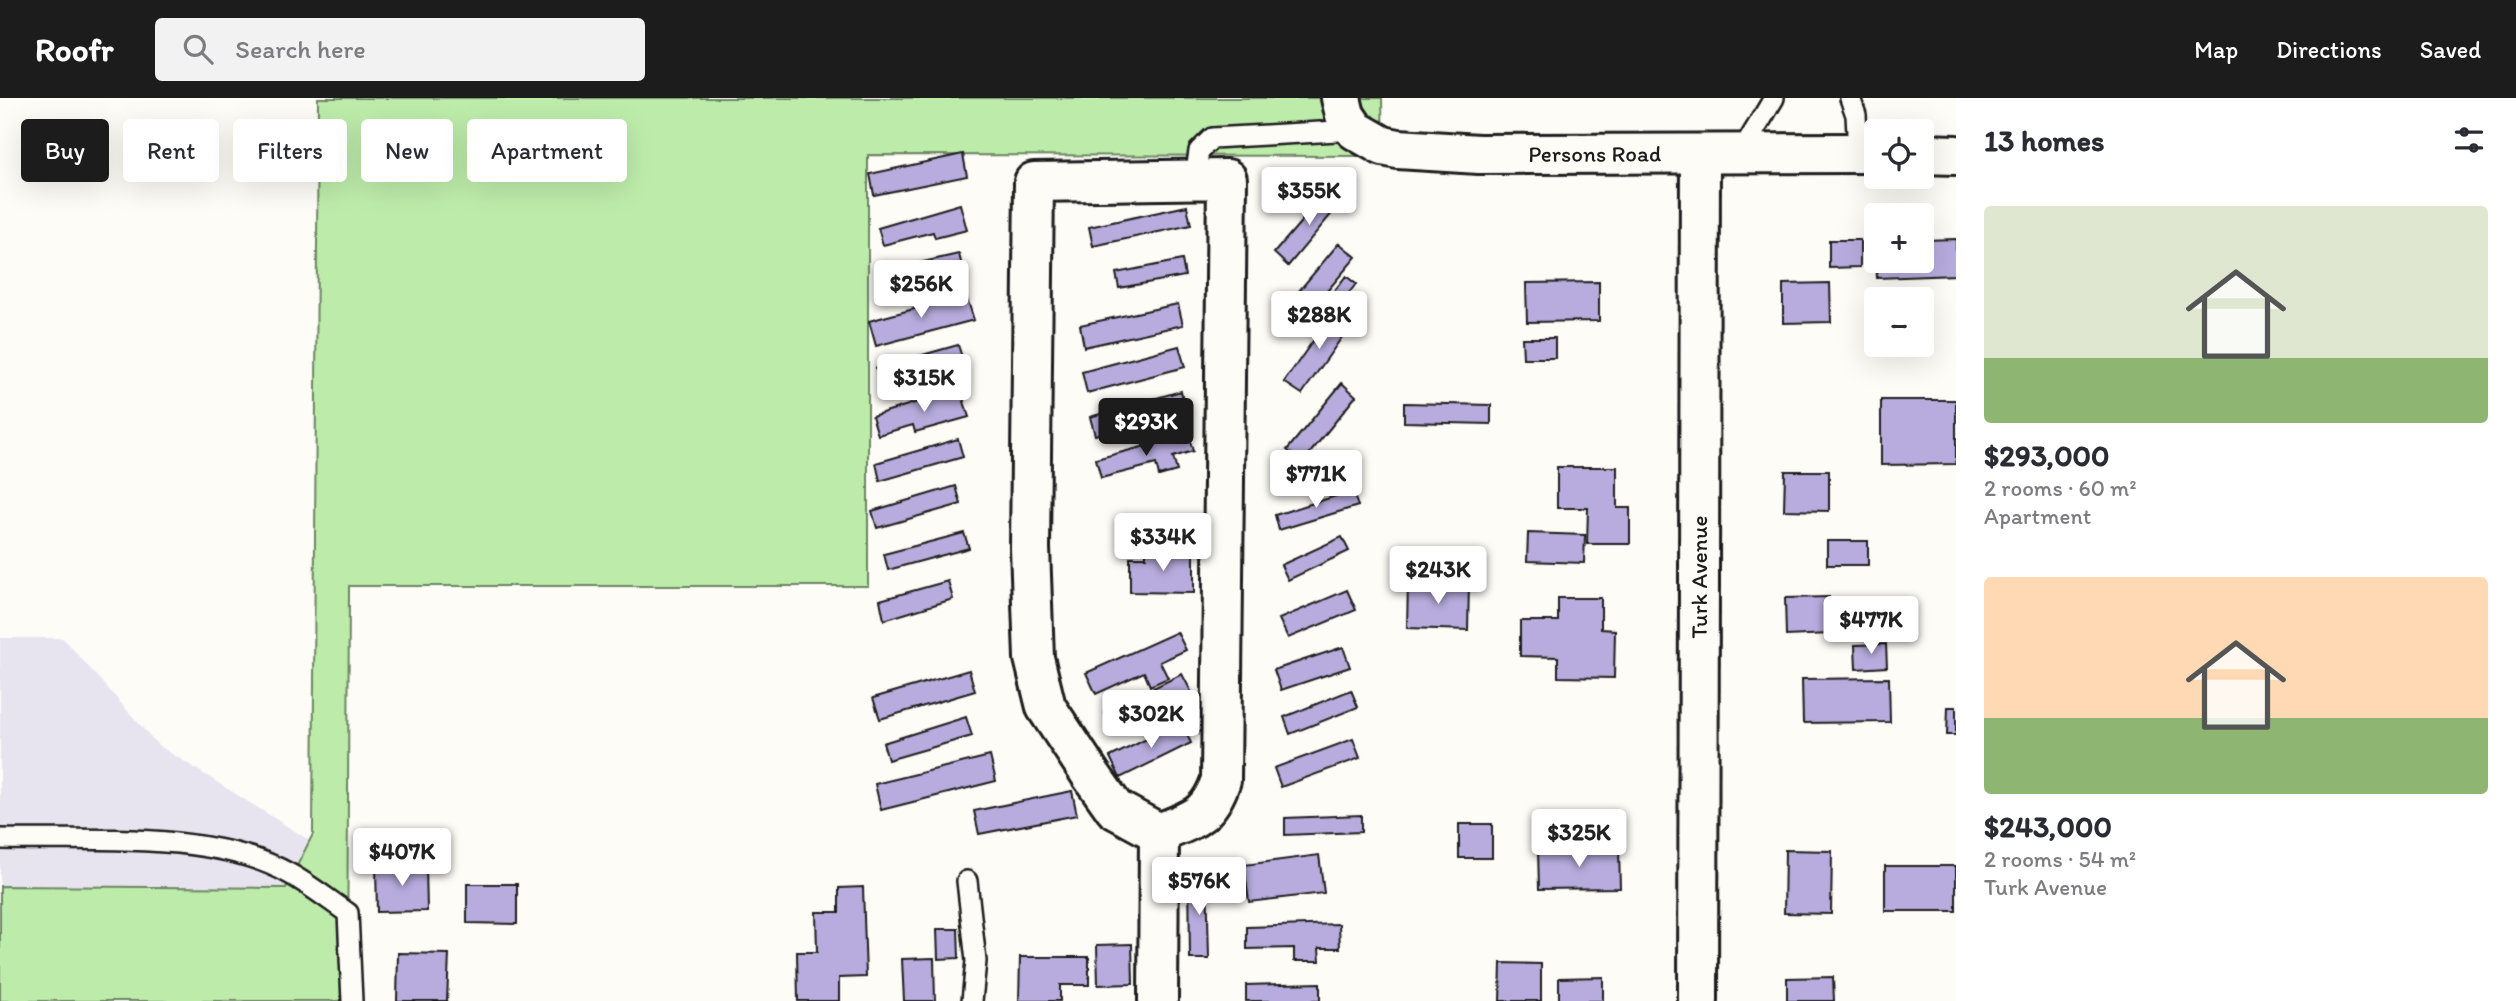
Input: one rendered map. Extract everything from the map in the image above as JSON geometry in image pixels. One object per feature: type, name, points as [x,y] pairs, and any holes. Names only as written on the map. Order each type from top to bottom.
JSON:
[{"type":"street","name":"Persons Road","points":[[1348,114],[1384,146],[1398,149],[1479,154],[1700,156],[1864,153]]},
{"type":"street","points":[[1934,155],[1956,155]]},
{"type":"street","name":"Turk Avenue","points":[[1698,1001],[1700,156]]},
{"type":"street","points":[[1227,179],[1221,780],[1213,804],[1192,820],[1159,833],[1115,809],[1046,707],[1034,657],[1030,548],[1034,182],[1227,179]]},
{"type":"street","points":[[1158,1001],[1159,833]]},
{"type":"lane","points":[[1740,155],[1774,98]]},
{"type":"lane","points":[[1850,98],[1864,143]]},
{"type":"lane","points":[[1195,179],[1199,151],[1212,138],[1348,114]]},
{"type":"lane","points":[[0,839],[184,843],[230,851],[289,873],[348,914],[352,1001]]},
{"type":"lane","points":[[967,880],[976,961],[972,1001]]},
{"type":"shaded area","points":[[0,638],[63,638],[158,745],[309,840],[287,888],[0,886]]},
{"type":"green space","points":[[318,98],[1382,98],[1383,156],[868,155],[868,586],[349,586],[347,1001],[0,1001],[0,886],[286,888],[313,834],[317,182],[347,182],[347,119],[318,119]]},
{"type":"building","points":[[963,154],[967,176],[874,195],[870,174]]},
{"type":"building","points":[[1330,188],[1344,199],[1288,266],[1274,253]]},
{"type":"building","points":[[960,204],[967,230],[935,238],[933,232],[883,245],[878,228]]},
{"type":"building","points":[[1187,206],[1191,225],[1093,246],[1089,227]]},
{"type":"building","points":[[1956,239],[1956,275],[1877,278],[1877,273],[1934,273],[1934,240]]},
{"type":"building","points":[[1829,240],[1860,240],[1860,267],[1829,268]]},
{"type":"building","points":[[1339,243],[1356,257],[1295,329],[1279,315]]},
{"type":"building","points":[[959,254],[966,283],[906,297],[903,285],[887,289],[883,271]]},
{"type":"building","points":[[1182,260],[1185,276],[1119,288],[1116,273]]},
{"type":"building","points":[[1346,276],[1356,284],[1341,303],[1331,295]]},
{"type":"building","points":[[1599,282],[1599,321],[1527,322],[1526,283]]},
{"type":"building","points":[[1830,283],[1831,322],[1783,323],[1783,284]]},
{"type":"building","points":[[966,295],[974,320],[876,346],[869,321]]},
{"type":"building","points":[[1178,304],[1183,325],[1084,347],[1080,325]]},
{"type":"building","points":[[1336,308],[1354,320],[1302,394],[1284,382]]},
{"type":"building","points":[[1522,338],[1555,338],[1555,358],[1523,358]]},
{"type":"building","points":[[958,345],[964,363],[881,386],[876,368]]},
{"type":"building","points":[[1179,346],[1185,367],[1087,393],[1082,372]]},
{"type":"building","points":[[1342,383],[1356,396],[1302,463],[1287,450]]},
{"type":"building","points":[[960,389],[969,417],[915,432],[913,425],[878,435],[872,416]]},
{"type":"building","points":[[1181,391],[1186,410],[1095,435],[1090,417]]},
{"type":"building","points":[[1881,400],[1956,400],[1956,464],[1881,465]]},
{"type":"building","points":[[1404,403],[1491,405],[1491,424],[1404,422]]},
{"type":"building","points":[[1188,435],[1193,451],[1173,457],[1177,471],[1159,476],[1156,464],[1101,478],[1096,459]]},
{"type":"building","points":[[958,439],[963,457],[880,481],[876,463]]},
{"type":"building","points":[[1557,467],[1617,467],[1617,508],[1630,508],[1630,544],[1587,544],[1588,508],[1557,508]]},
{"type":"building","points":[[1785,471],[1829,471],[1829,511],[1784,510]]},
{"type":"building","points":[[956,486],[961,504],[877,528],[872,511]]},
{"type":"building","points":[[1352,491],[1358,506],[1279,530],[1275,515]]},
{"type":"building","points":[[964,533],[969,548],[888,570],[884,554]]},
{"type":"building","points":[[1528,533],[1585,535],[1584,563],[1527,561]]},
{"type":"building","points":[[1342,537],[1349,551],[1288,580],[1281,565]]},
{"type":"building","points":[[1827,541],[1868,541],[1868,565],[1827,565]]},
{"type":"building","points":[[1146,551],[1194,552],[1194,593],[1130,592],[1130,557],[1146,557]]},
{"type":"building","points":[[948,581],[953,599],[884,620],[880,600]]},
{"type":"building","points":[[1408,582],[1469,583],[1468,630],[1407,628]]},
{"type":"building","points":[[1347,590],[1356,610],[1288,638],[1279,619]]},
{"type":"building","points":[[1829,597],[1830,634],[1786,636],[1785,598]]},
{"type":"building","points":[[1558,598],[1601,598],[1601,629],[1615,630],[1614,678],[1558,677],[1558,657],[1520,656],[1520,621],[1558,621]]},
{"type":"building","points":[[1177,632],[1186,650],[1160,662],[1168,678],[1150,686],[1144,672],[1096,694],[1086,673]]},
{"type":"building","points":[[1886,644],[1887,667],[1856,669],[1855,645]]},
{"type":"building","points":[[1343,647],[1350,667],[1281,690],[1274,670]]},
{"type":"building","points":[[969,670],[975,691],[880,719],[873,698]]},
{"type":"building","points":[[1182,674],[1192,693],[1113,732],[1104,712]]},
{"type":"building","points":[[1889,678],[1890,722],[1803,723],[1802,679]]},
{"type":"building","points":[[1351,690],[1358,707],[1290,734],[1284,717]]},
{"type":"building","points":[[1948,707],[1956,707],[1956,735],[1947,735]]},
{"type":"building","points":[[966,717],[972,736],[888,760],[883,743]]},
{"type":"building","points":[[1181,722],[1191,743],[1120,778],[1110,757]]},
{"type":"building","points":[[1353,739],[1360,758],[1281,787],[1274,768]]},
{"type":"building","points":[[990,756],[996,781],[881,810],[875,784]]},
{"type":"building","points":[[1072,791],[1077,815],[979,834],[974,811]]},
{"type":"building","points":[[1361,815],[1361,832],[1285,835],[1285,818]]},
{"type":"building","points":[[1459,824],[1492,824],[1492,858],[1459,858]]},
{"type":"building","points":[[1619,849],[1620,888],[1539,889],[1538,850]]},
{"type":"building","points":[[1785,850],[1832,851],[1831,914],[1784,913]]},
{"type":"building","points":[[1319,855],[1324,893],[1249,902],[1244,865]]},
{"type":"building","points":[[426,865],[427,911],[377,912],[376,866]]},
{"type":"building","points":[[1885,866],[1956,866],[1956,911],[1885,911]]},
{"type":"building","points":[[1207,873],[1209,959],[1190,959],[1189,874]]},
{"type":"building","points":[[467,884],[517,884],[517,924],[467,923]]},
{"type":"building","points":[[863,887],[866,977],[839,978],[839,1001],[798,1001],[797,952],[817,952],[816,912],[839,912],[839,888]]},
{"type":"building","points":[[1339,924],[1340,948],[1319,948],[1320,961],[1294,961],[1294,948],[1247,949],[1247,927]]},
{"type":"building","points":[[937,929],[958,929],[959,958],[938,959]]},
{"type":"building","points":[[1132,944],[1133,984],[1098,985],[1097,945]]},
{"type":"building","points":[[398,953],[449,954],[447,1001],[397,1001]]},
{"type":"building","points":[[1020,957],[1089,957],[1089,985],[1060,985],[1060,1001],[1019,1001]]},
{"type":"building","points":[[934,958],[935,1001],[904,1001],[902,959]]},
{"type":"building","points":[[1501,963],[1541,964],[1541,1001],[1500,1001]]},
{"type":"building","points":[[1603,977],[1603,1001],[1559,1001],[1559,978]]},
{"type":"building","points":[[1833,977],[1834,1001],[1787,1001],[1787,978]]},
{"type":"building","points":[[1320,983],[1320,1001],[1246,1001],[1246,985]]}]
